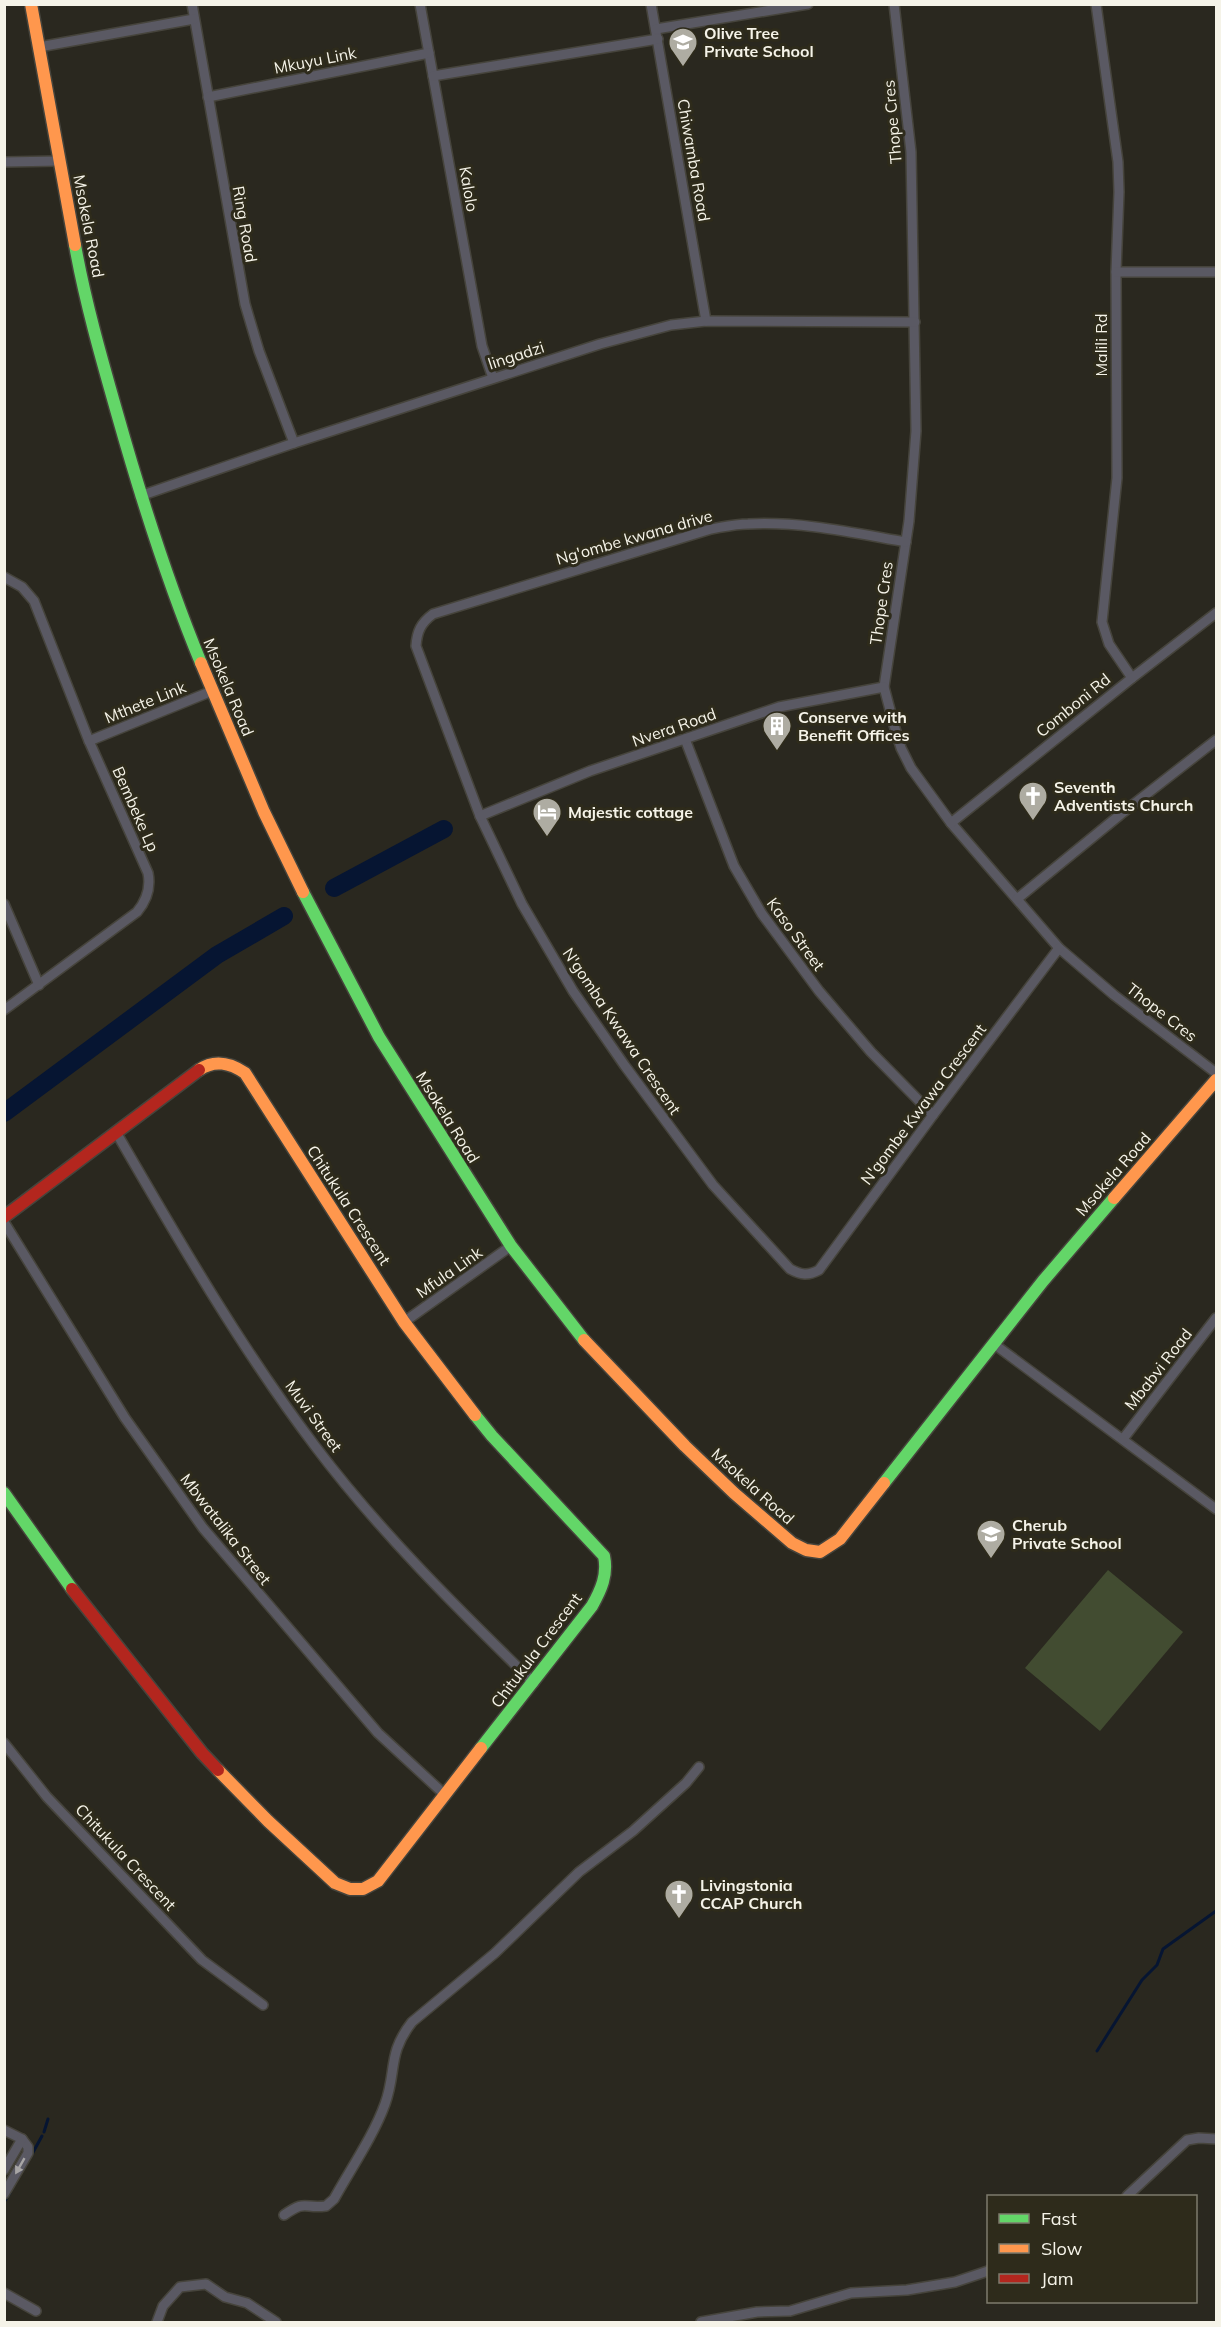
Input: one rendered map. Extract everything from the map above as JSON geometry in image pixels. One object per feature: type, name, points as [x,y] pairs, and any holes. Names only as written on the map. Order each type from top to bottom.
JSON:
[{"type":"street","name":"Msokela Road","points":[[31,4],[59,161],[100,354],[140,496],[173,595],[264,812],[374,1028],[511,1246],[585,1341],[677,1439],[734,1493],[792,1543],[806,1550],[820,1552],[840,1539],[1043,1281],[1216,1080]]},
{"type":"street","name":"Ring Road","points":[[192,4],[245,304],[259,351],[294,443]]},
{"type":"street","name":"Kalolo","points":[[420,4],[482,346],[493,378]]},
{"type":"street","name":"Chiwamba Road","points":[[651,4],[706,321]]},
{"type":"street","points":[[433,76],[808,4]]},
{"type":"street","name":"Thope Cres","points":[[894,4],[911,152],[915,322],[915,454],[906,542],[884,687],[901,748],[911,768],[951,824],[1059,948],[1216,1073]]},
{"type":"street","name":"Malili Rd","points":[[1096,4],[1118,162],[1119,192],[1116,272],[1117,478],[1102,622],[1109,644],[1132,678]]},
{"type":"street","points":[[39,47],[194,19]]},
{"type":"street","name":"Mkuyu Link","points":[[208,97],[429,53]]},
{"type":"street","points":[[4,162],[59,161]]},
{"type":"street","points":[[1116,272],[1216,272]]},
{"type":"street","name":"lingadzi","points":[[140,496],[493,378],[610,341],[671,325],[706,321],[915,322]]},
{"type":"street","name":"Ng'ombe kwana drive","points":[[418,630],[423,622],[433,614],[711,529],[772,523],[801,525],[906,542]]},
{"type":"street","name":"Bembeke Lp","points":[[4,577],[22,587],[34,601],[89,741],[148,873],[149,887],[146,900],[137,912],[4,1010]]},
{"type":"street","name":"Comboni Rd","points":[[951,824],[1216,613]]},
{"type":"street","name":"N'gomba Kwawa Crescent","points":[[418,630],[416,646],[480,816],[522,904],[573,991],[713,1185],[790,1269],[799,1274],[809,1275]]},
{"type":"street","name":"Nvera Road","points":[[480,816],[574,777],[779,707],[884,687]]},
{"type":"street","name":"Mthete Link","points":[[89,741],[212,691]]},
{"type":"street","name":"Kaso Street","points":[[685,739],[734,866],[762,914],[819,991],[871,1052],[933,1115]]},
{"type":"street","points":[[1017,899],[1105,826],[1216,740]]},
{"type":"street","points":[[4,904],[39,985]]},
{"type":"street","name":"N'gombe Kwawa Crescent","points":[[809,1275],[819,1270],[1059,948]]},
{"type":"street","name":"Chitukula Crescent","points":[[4,1217],[208,1064],[223,1063],[239,1069],[245,1073],[404,1322],[447,1380],[492,1436],[604,1556],[606,1563],[604,1578],[592,1606],[534,1683],[374,1884],[356,1890],[335,1883],[268,1821],[202,1753],[85,1608],[4,1493]]},
{"type":"street","name":"Muvi Street","points":[[116,1132],[203,1282],[310,1439],[345,1484],[404,1550],[468,1619],[534,1683]]},
{"type":"street","name":"Mbwatalika Street","points":[[4,1222],[125,1418],[203,1528],[378,1732],[444,1794]]},
{"type":"street","name":"Mfula Link","points":[[404,1322],[511,1246]]},
{"type":"street","name":"Mbabvi Road","points":[[1123,1439],[1216,1318]]},
{"type":"street","points":[[994,1344],[1216,1509]]},
{"type":"street","name":"Chitukula Crescent","points":[[4,1743],[47,1797],[202,1960],[263,2005]]},
{"type":"street","points":[[284,2215],[297,2206],[304,2204],[326,2206],[334,2199],[385,2104],[394,2055],[404,2032],[412,2022],[495,1953],[579,1872],[633,1831],[686,1783],[699,1767]]},
{"type":"street","points":[[4,2130],[22,2139],[28,2147],[28,2153],[4,2194]]},
{"type":"street","points":[[4,2170],[22,2139]]},
{"type":"street","points":[[1128,2195],[1186,2140],[1216,2139]]},
{"type":"street","points":[[701,2322],[757,2312],[790,2311],[851,2293],[907,2290],[955,2282],[987,2271]]},
{"type":"street","points":[[157,2322],[163,2306],[180,2287],[206,2284],[225,2297],[247,2303],[276,2322]]},
{"type":"street","points":[[4,2293],[36,2311]]},
{"type":"green space","points":[[1108,1570],[1183,1632],[1100,1731],[1025,1668]]},
{"type":"waterway","points":[[334,888],[444,829]]},
{"type":"waterway","points":[[4,1113],[217,955],[284,916]]},
{"type":"waterway","points":[[1097,2051],[1142,1980],[1157,1965],[1163,1949],[1216,1911]]},
{"type":"waterway","points":[[44,2132],[48,2119]]},
{"type":"waterway","points":[[31,2156],[42,2136]]},
{"type":"waterway","points":[[4,2202],[10,2193]]},
{"type":"traffic: fast","points":[[75,245],[94,329],[135,476],[155,539],[201,663]]},
{"type":"traffic: fast","points":[[303,892],[379,1037],[511,1246],[584,1340]]},
{"type":"traffic: fast","points":[[884,1483],[1043,1281],[1114,1198]]},
{"type":"traffic: fast","points":[[475,1415],[604,1556],[605,1563],[603,1582],[592,1606],[481,1748]]},
{"type":"traffic: fast","points":[[4,1493],[72,1589]]},
{"type":"traffic: slow","points":[[31,4],[75,245]]},
{"type":"traffic: slow","points":[[201,663],[264,812],[303,892]]},
{"type":"traffic: slow","points":[[199,1070],[217,1063],[234,1067],[245,1073],[404,1322],[475,1415]]},
{"type":"traffic: slow","points":[[1114,1198],[1216,1080]]},
{"type":"traffic: slow","points":[[584,1340],[685,1446],[734,1493],[792,1543],[806,1550],[820,1552],[840,1539],[884,1483]]},
{"type":"traffic: slow","points":[[218,1770],[268,1821],[335,1883],[350,1889],[363,1889],[378,1881],[481,1748]]},
{"type":"traffic: jam","points":[[4,1217],[199,1070]]},
{"type":"traffic: jam","points":[[72,1589],[218,1770]]},
{"type":"place","name":"Olive Tree Private School","points":[[683,68]]},
{"type":"place","name":"Conserve with Benefit Offices","points":[[777,752]]},
{"type":"place","name":"Seventh Adventists Church","points":[[1033,822]]},
{"type":"place","name":"Majestic cottage","points":[[547,838]]},
{"type":"place","name":"Cherub Private School","points":[[991,1560]]},
{"type":"place","name":"Livingstonia CCAP Church","points":[[679,1920]]}]
